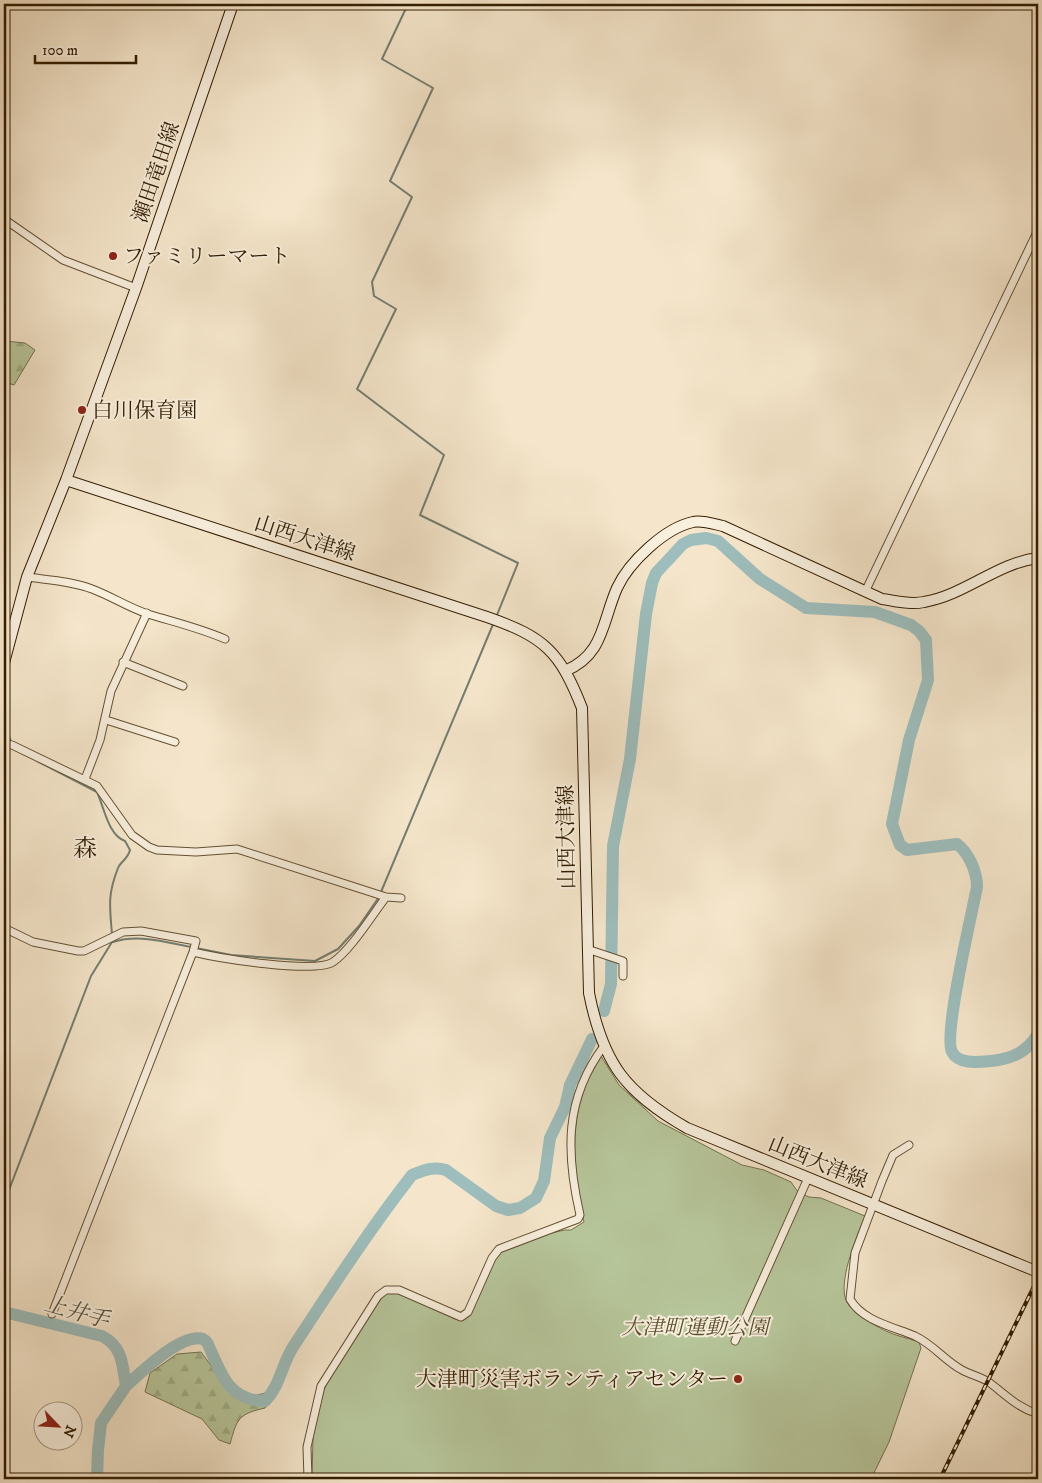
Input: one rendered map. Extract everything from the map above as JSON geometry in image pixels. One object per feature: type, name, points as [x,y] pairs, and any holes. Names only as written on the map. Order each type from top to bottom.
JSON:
[{"type":"main road","name":"瀬田竜田線","points":[[4,663],[27,578],[66,480],[136,288],[233,4]]},
{"type":"main road","name":"山西大津線","points":[[66,480],[499,621],[543,642],[554,654],[565,671],[582,708],[589,993],[594,1017],[604,1046],[612,1062],[636,1094],[656,1110],[687,1128],[1035,1270]]},
{"type":"main road","points":[[565,671],[587,659],[596,647],[618,587],[625,574],[657,539],[695,521],[723,526],[865,592],[882,599],[907,603],[924,602],[946,597],[1012,564],[1038,558]]},
{"type":"street","points":[[4,219],[63,260],[136,288]]},
{"type":"street","points":[[865,592],[1038,230]]},
{"type":"street","points":[[27,578],[90,588],[147,613],[175,621],[182,626],[203,630],[225,639]]},
{"type":"street","points":[[85,779],[106,720],[111,691],[147,613]]},
{"type":"street","points":[[123,662],[183,686]]},
{"type":"street","points":[[106,720],[175,742]]},
{"type":"street","points":[[4,743],[98,786],[106,796],[116,816],[132,835],[149,847],[157,850],[196,852],[238,849],[386,897],[401,898]]},
{"type":"street","points":[[194,952],[269,964],[311,966],[329,964],[335,961],[353,940],[386,897]]},
{"type":"street","points":[[4,928],[44,946],[84,951],[123,932],[141,931],[196,941],[194,952],[52,1314]]},
{"type":"street","points":[[587,949],[623,962],[623,976]]},
{"type":"street","points":[[308,1479],[307,1447],[322,1386],[378,1296],[386,1290],[399,1290],[461,1317],[468,1312],[499,1249],[578,1220],[580,1215],[570,1165],[572,1119],[579,1088],[590,1064],[604,1046]]},
{"type":"street","points":[[909,1145],[893,1156],[874,1205],[853,1263],[850,1299],[854,1305],[872,1318],[933,1346],[962,1370],[988,1381],[1025,1410],[1038,1414]]},
{"type":"street","points":[[735,1341],[808,1178]]},
{"type":"green space","points":[[4,341],[25,343],[35,350],[14,385],[4,382]]},
{"type":"green space","name":"大津町運動公園","points":[[601,1056],[619,1085],[658,1121],[742,1165],[764,1170],[791,1182],[798,1192],[809,1197],[821,1198],[865,1216],[847,1267],[844,1288],[847,1303],[856,1313],[869,1322],[890,1333],[919,1342],[921,1348],[889,1442],[871,1479],[312,1479],[313,1437],[322,1394],[332,1373],[379,1299],[389,1292],[398,1293],[455,1319],[463,1320],[469,1315],[488,1272],[503,1251],[524,1240],[571,1230],[584,1222],[576,1180],[575,1136],[577,1115],[582,1094]]},
{"type":"green space","points":[[201,1352],[223,1380],[237,1391],[257,1395],[281,1387],[265,1408],[244,1415],[240,1419],[230,1444],[219,1440],[202,1419],[145,1392],[150,1373],[177,1354]]},
{"type":"waterway","points":[[408,4],[382,59],[433,88],[390,181],[412,197],[372,282],[374,296],[396,309],[357,389],[444,455],[420,515],[518,563],[497,615]]},
{"type":"waterway","points":[[604,1011],[611,984],[613,846],[630,759],[646,614],[652,583],[656,573],[683,544],[691,540],[706,538],[718,541],[760,579],[806,608],[875,612],[911,625],[926,640],[928,680],[909,740],[892,824],[900,845],[907,850],[957,844],[969,858],[976,875],[977,887],[959,973],[951,1023],[950,1041],[952,1052],[964,1061],[999,1060],[1018,1054],[1029,1046],[1038,1034]]},
{"type":"waterway","points":[[381,892],[494,622]]},
{"type":"waterway","points":[[4,722],[11,742]]},
{"type":"waterway","points":[[37,761],[97,792],[114,833],[125,841],[130,850],[128,856],[119,866],[112,886],[110,902],[112,935]]},
{"type":"waterway","points":[[196,948],[231,955],[315,961],[338,949],[359,926],[379,897]]},
{"type":"waterway","points":[[113,942],[142,939],[191,947]]},
{"type":"waterway","points":[[4,1203],[91,976],[112,942]]},
{"type":"waterway","points":[[126,1386],[173,1347],[194,1338],[205,1340],[220,1371],[237,1393],[254,1400],[265,1401],[278,1382],[293,1347],[365,1238],[412,1175],[425,1170],[446,1170],[496,1206],[508,1210],[520,1208],[536,1198],[544,1181],[550,1138],[565,1107],[570,1085],[592,1039]]},
{"type":"waterway","name":"上井手","points":[[4,1312],[102,1336],[109,1340],[118,1351],[126,1386],[101,1423],[97,1479]]},
{"type":"railway","points":[[940,1479],[1038,1278]]},
{"type":"place","name":"ファミリーマート","points":[[113,256]]},
{"type":"place","name":"白川保育園","points":[[82,410]]},
{"type":"place","name":"大津町災害ボランティアセンター","points":[[738,1379]]},
{"type":"district","name":"森","points":[[85,848]]}]
